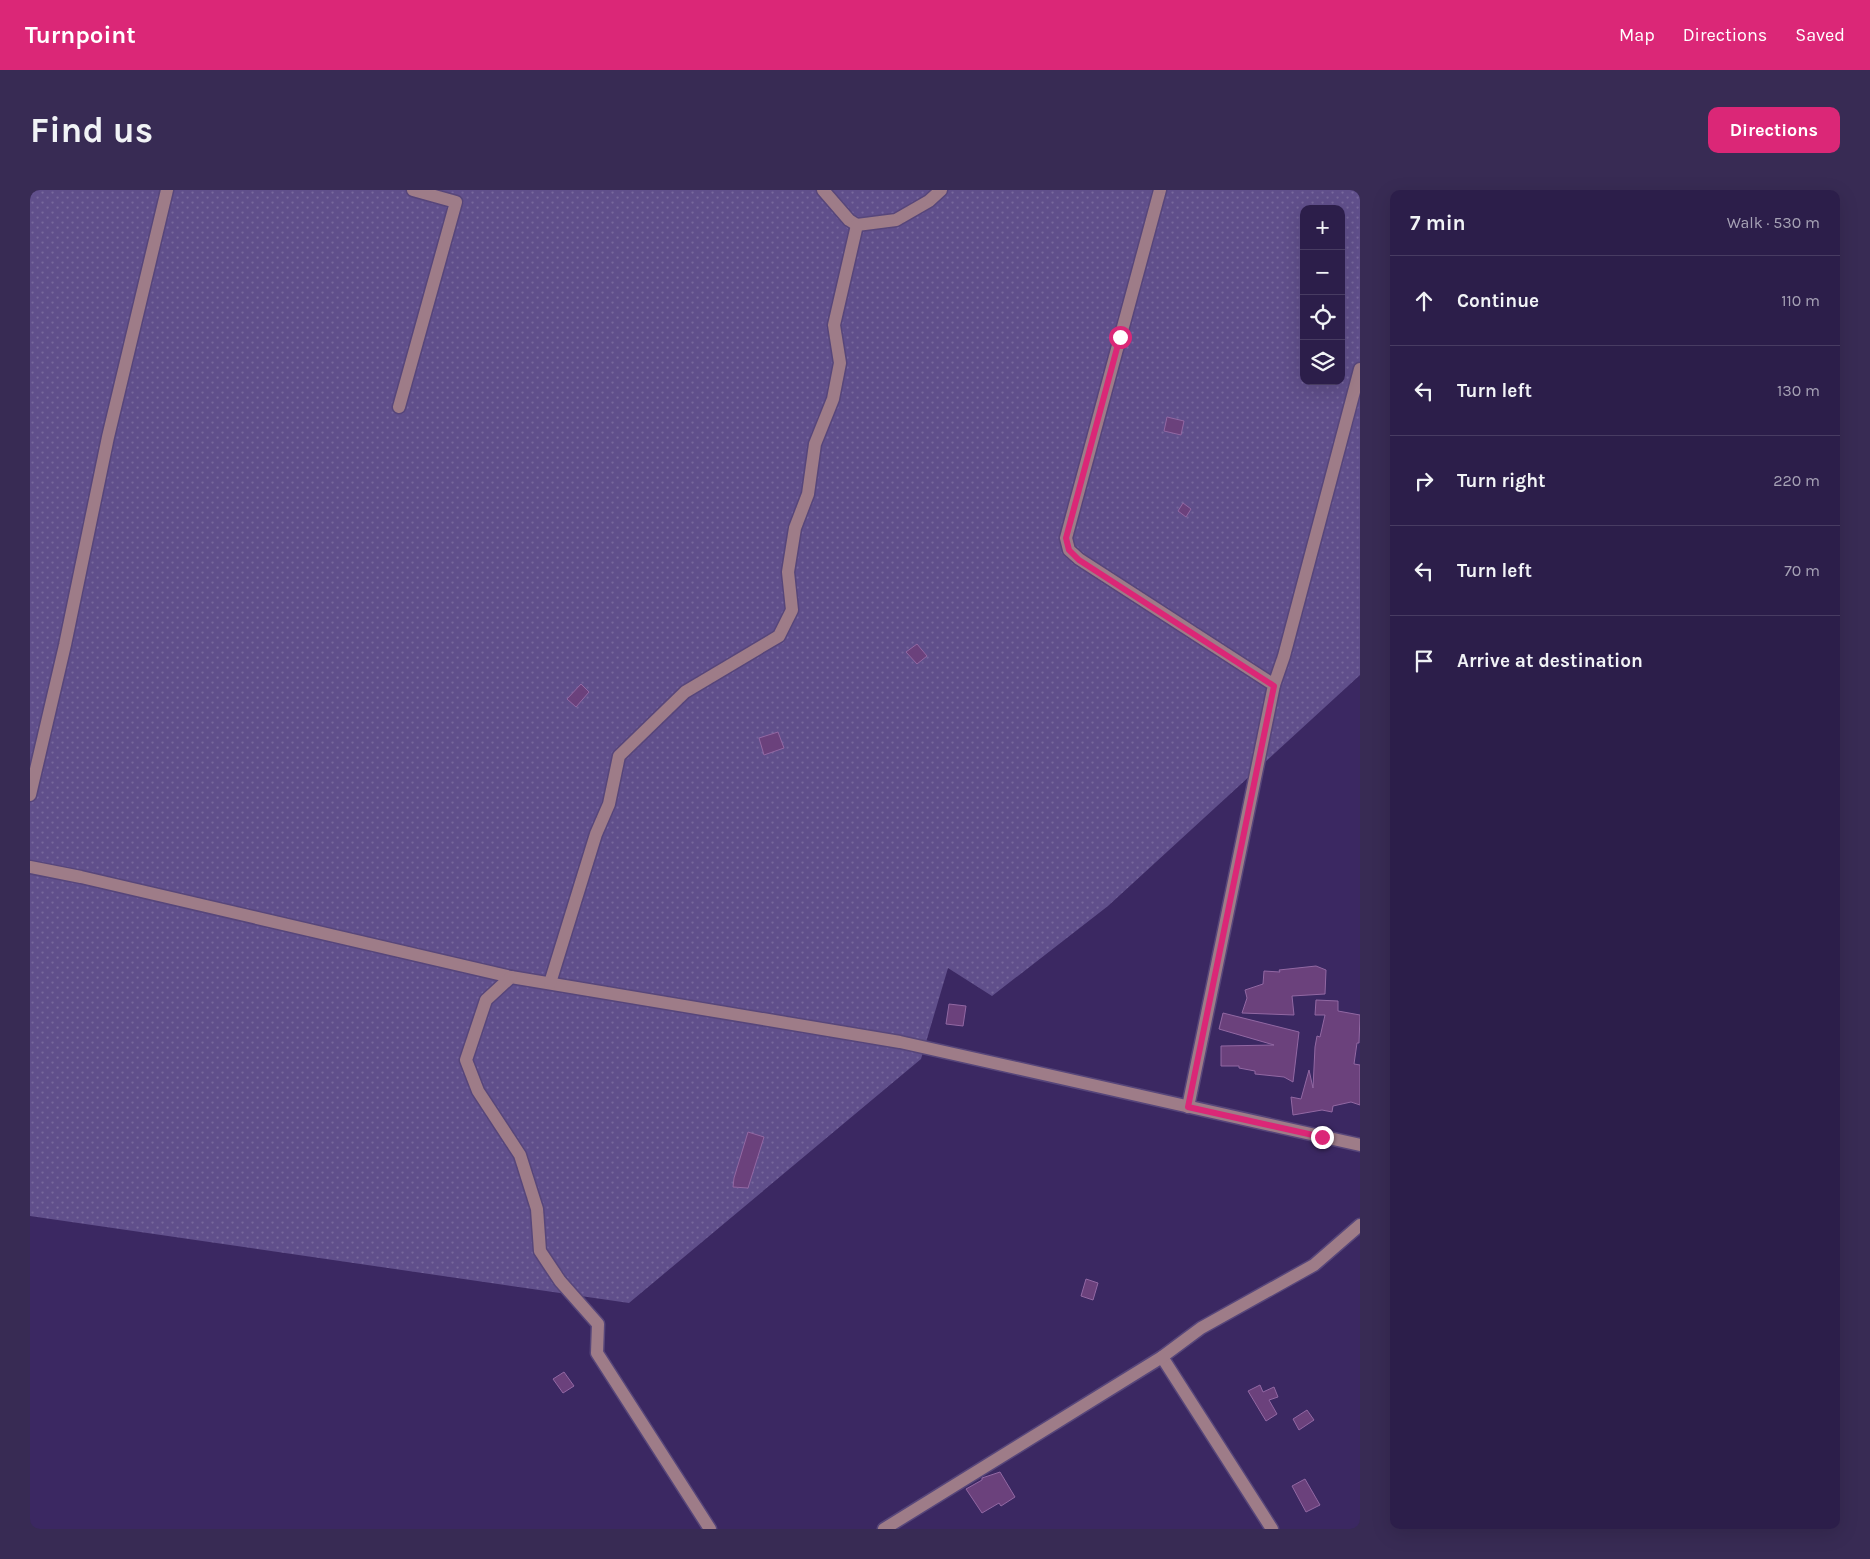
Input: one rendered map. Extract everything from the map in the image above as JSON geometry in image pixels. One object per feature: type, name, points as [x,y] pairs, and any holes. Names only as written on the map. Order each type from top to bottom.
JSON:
[{"type":"street","points":[[30,794],[65,645],[108,436],[167,190]]},
{"type":"street","points":[[399,407],[456,202],[412,190]]},
{"type":"street","points":[[823,190],[849,220],[857,225],[896,220],[929,200],[941,190]]},
{"type":"street","points":[[1160,190],[1066,538],[1069,550],[1079,560],[1274,686]]},
{"type":"street","points":[[550,983],[596,834],[609,804],[620,756],[685,692],[779,636],[792,610],[788,572],[795,528],[808,494],[815,444],[833,399],[840,363],[834,325],[857,225]]},
{"type":"street","points":[[1188,1107],[1274,686],[1360,369]]},
{"type":"street","points":[[30,867],[91,879],[511,976],[900,1042],[1360,1145]]},
{"type":"street","points":[[511,976],[486,1000],[466,1060],[478,1091],[520,1155],[537,1210],[540,1251],[560,1281],[598,1324],[597,1354],[710,1529]]},
{"type":"street","points":[[884,1529],[1162,1357],[1201,1328],[1314,1264],[1360,1225]]},
{"type":"street","points":[[1162,1357],[1272,1529]]},
{"type":"shaded area","points":[[30,190],[1360,190],[1360,675],[1108,906],[992,996],[948,968],[921,1059],[629,1303],[30,1216]]},
{"type":"building","points":[[1167,417],[1184,421],[1181,435],[1164,431]]},
{"type":"building","points":[[1183,503],[1191,509],[1186,517],[1178,511]]},
{"type":"building","points":[[917,644],[927,656],[917,664],[906,652]]},
{"type":"building","points":[[581,684],[589,692],[576,707],[567,699]]},
{"type":"building","points":[[778,732],[784,748],[764,755],[759,738]]},
{"type":"building","points":[[1316,966],[1326,970],[1325,994],[1292,996],[1294,1015],[1242,1013],[1247,998],[1245,990],[1263,984],[1264,971],[1280,972],[1279,970]]},
{"type":"building","points":[[1316,1000],[1338,1001],[1338,1011],[1360,1015],[1359,1043],[1357,1043],[1354,1064],[1360,1065],[1360,1105],[1351,1102],[1333,1106],[1332,1112],[1322,1110],[1293,1115],[1291,1097],[1301,1099],[1309,1070],[1313,1088],[1315,1047],[1317,1036],[1320,1037],[1325,1015],[1315,1015]]},
{"type":"building","points":[[949,1004],[966,1006],[963,1026],[946,1024]]},
{"type":"building","points":[[1223,1013],[1299,1032],[1293,1082],[1284,1077],[1255,1074],[1255,1071],[1239,1068],[1239,1066],[1221,1066],[1221,1046],[1274,1045],[1219,1029]]},
{"type":"building","points":[[748,1132],[764,1137],[748,1188],[733,1187],[734,1178]]},
{"type":"building","points":[[1086,1279],[1098,1283],[1093,1300],[1081,1296]]},
{"type":"building","points":[[564,1372],[574,1386],[563,1393],[553,1379]]},
{"type":"building","points":[[1260,1385],[1263,1392],[1274,1387],[1278,1397],[1269,1400],[1277,1414],[1266,1421],[1248,1391]]},
{"type":"building","points":[[1307,1410],[1314,1420],[1299,1430],[1293,1419]]},
{"type":"building","points":[[1000,1472],[1015,1497],[1001,1506],[999,1503],[982,1513],[966,1489],[982,1480],[982,1478]]},
{"type":"building","points":[[1305,1479],[1320,1505],[1306,1512],[1292,1486]]},
{"type":"route","points":[[1120,337],[1066,538],[1069,550],[1079,560],[1274,686],[1188,1107],[1322,1137]]}]
